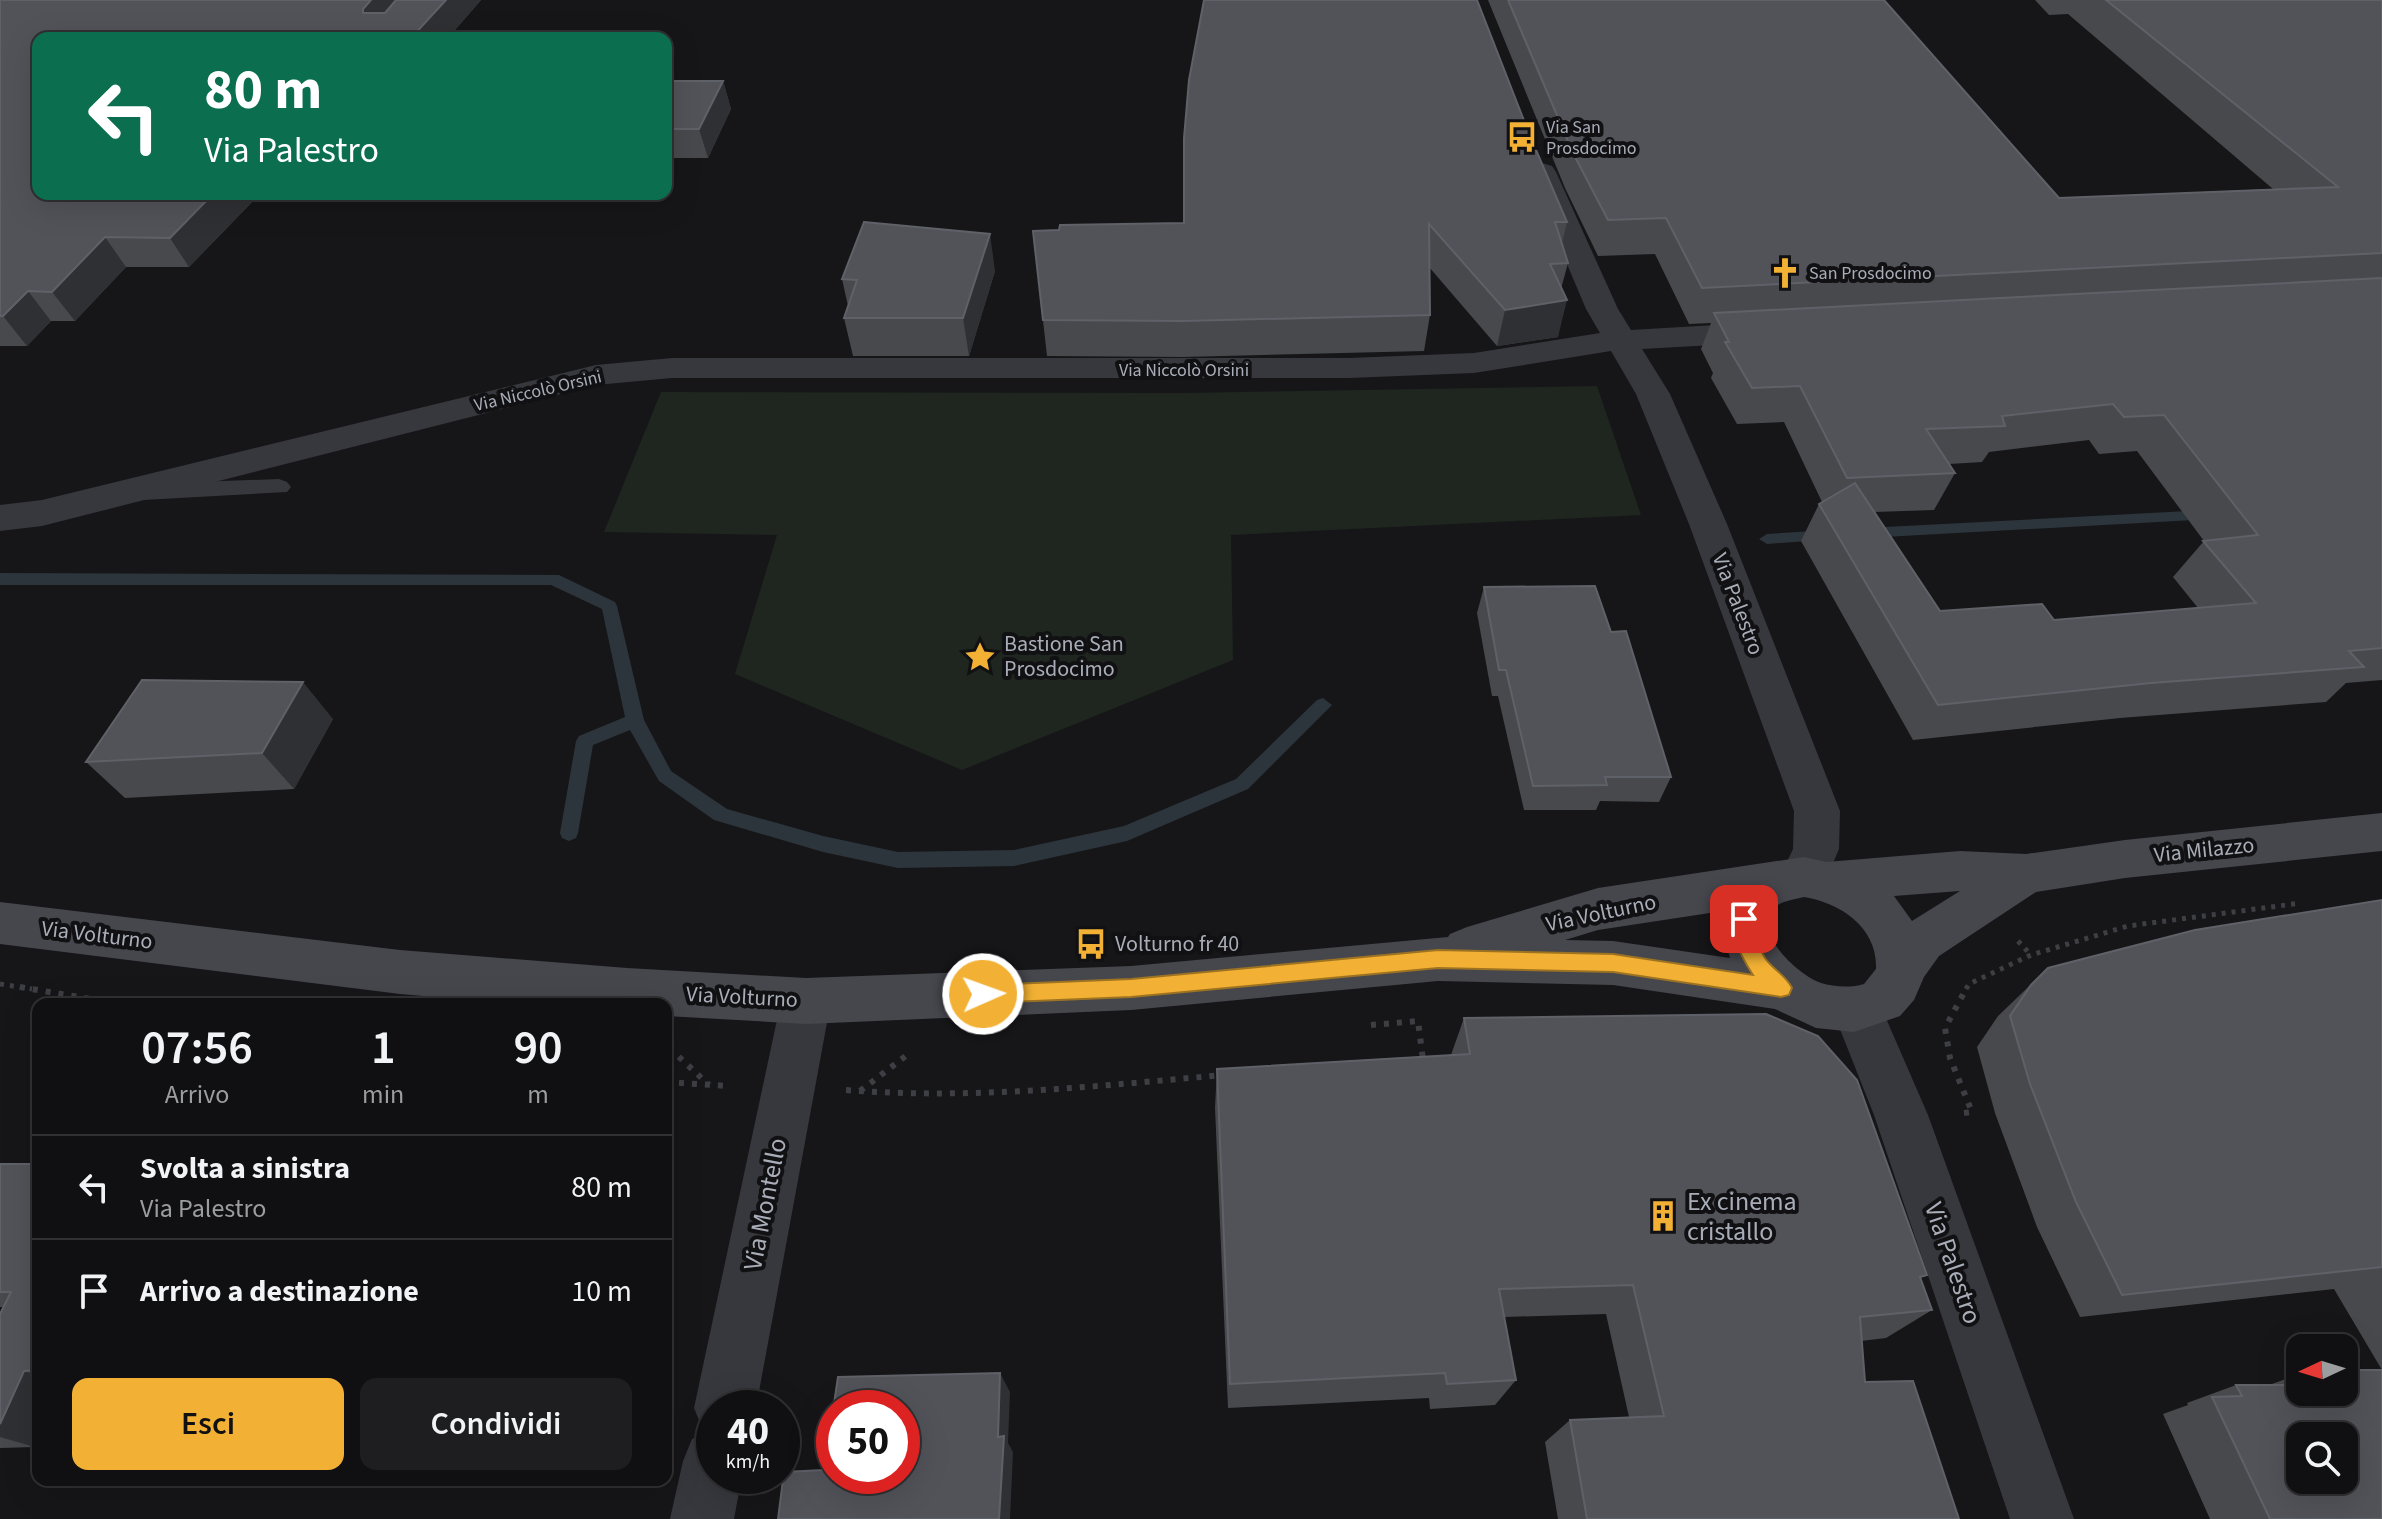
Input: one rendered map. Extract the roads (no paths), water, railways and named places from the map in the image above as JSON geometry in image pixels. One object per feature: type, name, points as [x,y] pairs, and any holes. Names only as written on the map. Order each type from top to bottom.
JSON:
[{"type":"main road","name":"Via Milazzo","points":[[1800,881],[1960,871],[2026,874],[2125,859],[2382,832]]},
{"type":"main road","name":"Via Milazzo","points":[[1902,968],[1922,941],[2026,874]]},
{"type":"main road","name":"Via Volturno","points":[[1438,959],[1598,909],[1800,881]]},
{"type":"main road","points":[[1800,881],[1852,892],[1873,907],[1889,926],[1899,947],[1902,968],[1897,985],[1885,999],[1857,1009]]},
{"type":"main road","name":"Via Palestro","points":[[1800,881],[1752,898],[1744,919],[1746,942],[1759,967],[1781,988],[1819,1006],[1857,1009]]},
{"type":"main road","name":"Via Volturno","points":[[0,923],[400,972],[627,991],[806,1001],[1131,988],[1438,959],[1613,963],[1781,988]]},
{"type":"street","points":[[1533,150],[1602,309],[1620,340]]},
{"type":"street","name":"Via Niccolò Orsini","points":[[0,518],[42,513],[611,374],[672,368],[1349,368],[1474,363],[1620,340],[1800,331]]},
{"type":"street","name":"Via Palestro","points":[[1620,340],[1653,394],[1702,510],[1817,811],[1816,849],[1800,881]]},
{"type":"street","name":"Via Montello","points":[[729,1390],[806,1001]]},
{"type":"street","name":"Via Palestro","points":[[1857,1009],[1901,1115],[2042,1519]]},
{"type":"street","points":[[702,1519],[707,1494]]},
{"type":"lane","points":[[118,493],[279,487]]},
{"type":"waterway","points":[[1866,533],[2207,515]]},
{"type":"waterway","points":[[1767,539],[1828,535]]},
{"type":"waterway","points":[[0,579],[553,579],[609,606],[635,720]]},
{"type":"waterway","points":[[635,720],[665,776],[721,815],[823,844],[898,860],[1014,858],[1127,833],[1242,784],[1323,705]]},
{"type":"waterway","points":[[569,833],[585,741],[635,720]]},
{"type":"place","name":"Via San Prosdocimo","points":[[1522,137]]},
{"type":"place","name":"San Prosdocimo","points":[[1785,273]]},
{"type":"place","name":"Bastione San Prosdocimo","points":[[980,657]]},
{"type":"place","name":"Volturno fr 40","points":[[1091,944]]},
{"type":"place","name":"Ex cinema cristallo","points":[[1663,1216]]}]
